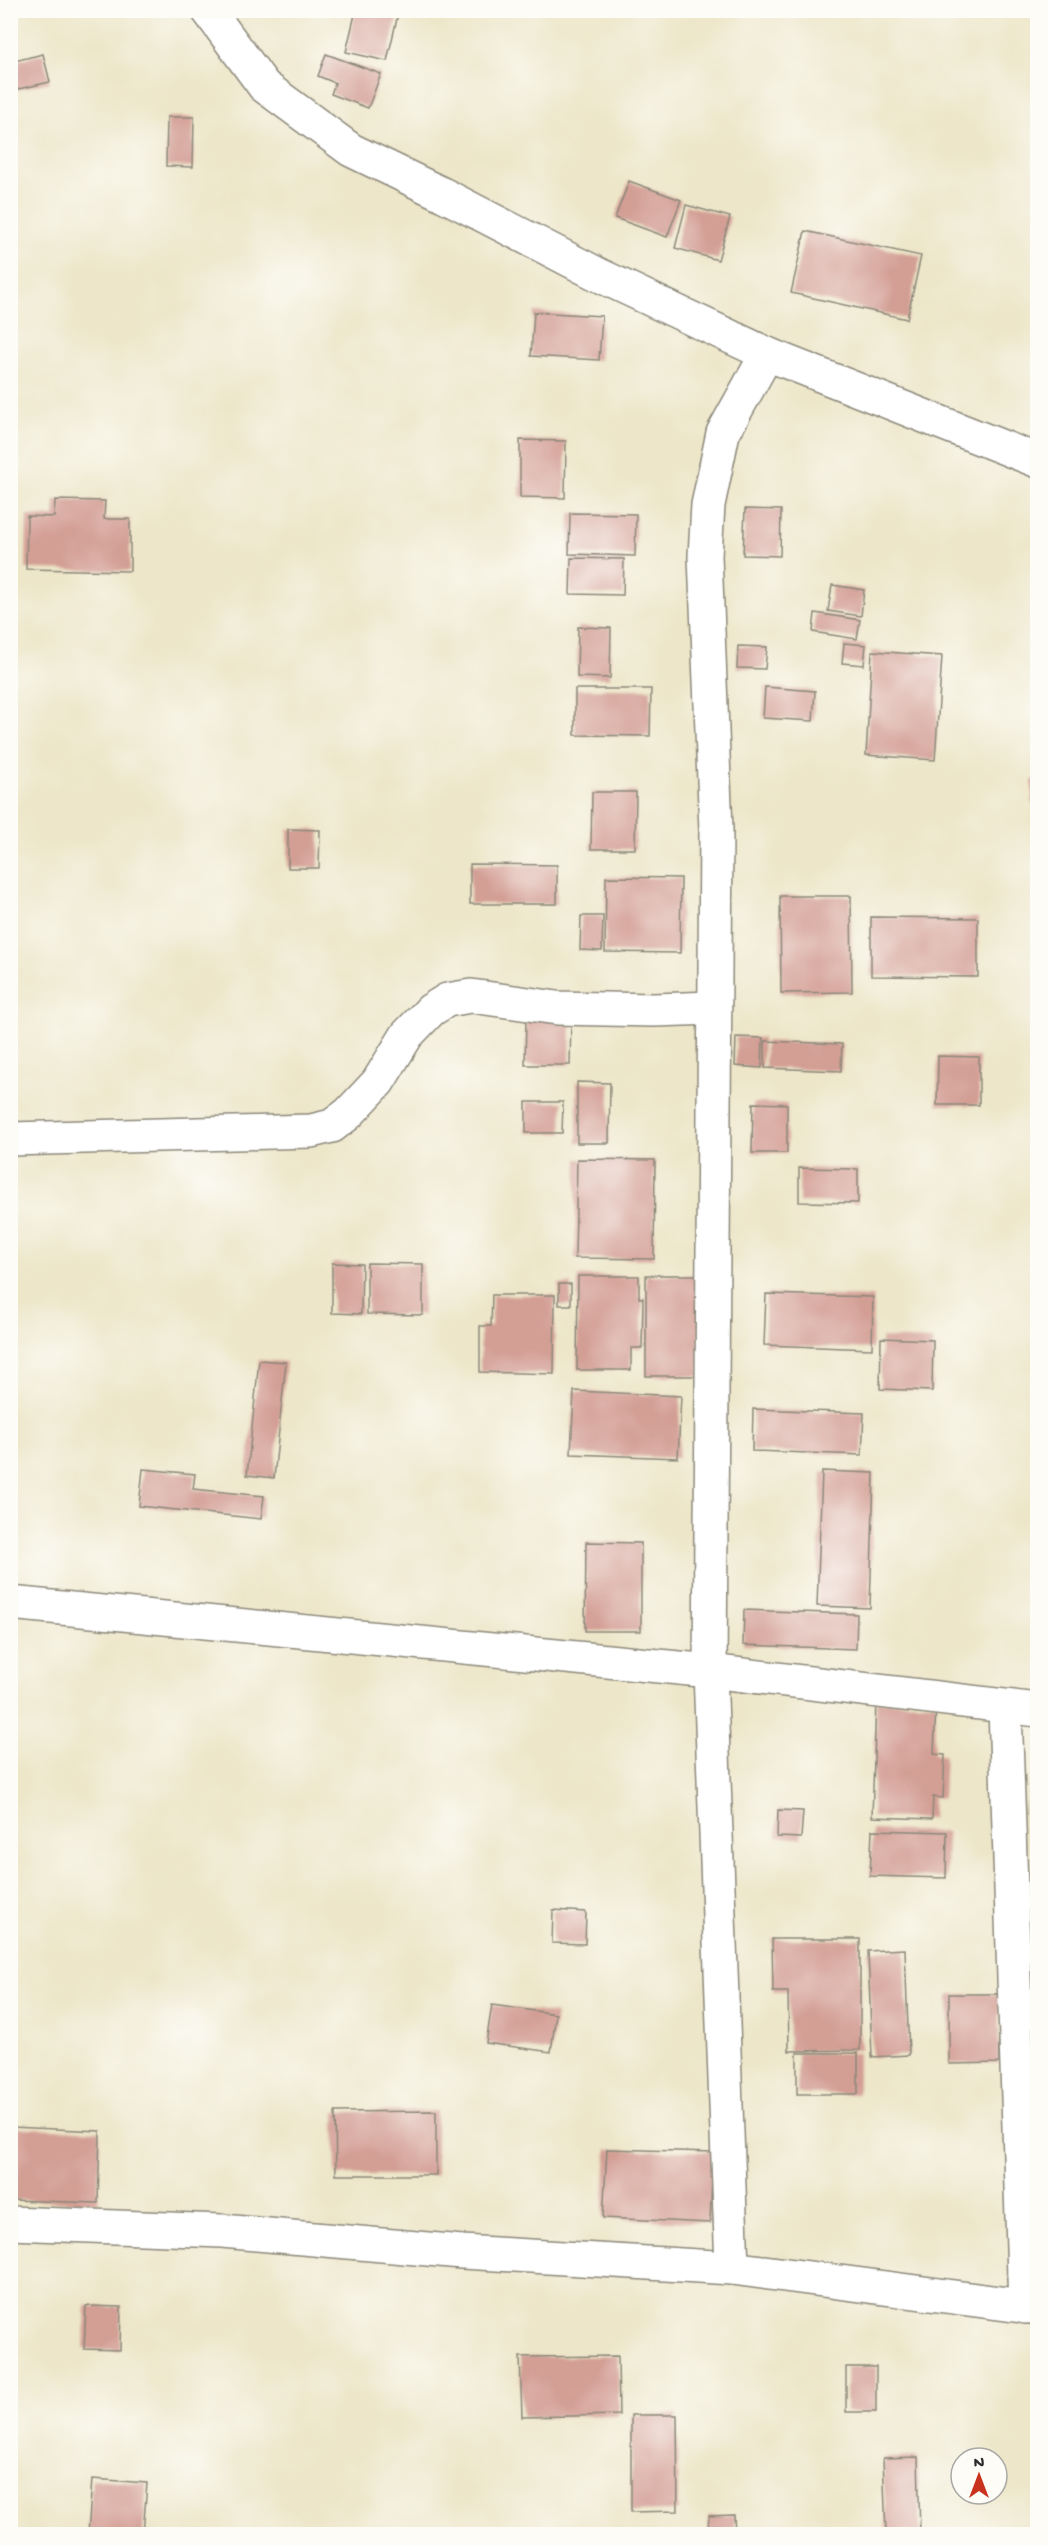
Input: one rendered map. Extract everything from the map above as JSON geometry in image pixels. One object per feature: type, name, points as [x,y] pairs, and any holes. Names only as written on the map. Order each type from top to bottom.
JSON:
[{"type":"street","points":[[208,10],[264,86],[351,150],[599,275],[767,354],[1038,461]]},
{"type":"street","points":[[732,2268],[710,1671],[716,830],[705,555],[708,505],[723,433],[767,354]]},
{"type":"street","points":[[10,1139],[311,1131],[332,1126],[348,1114],[378,1082],[407,1035],[431,1010],[447,1000],[471,996],[557,1008],[654,1010],[714,1008]]},
{"type":"street","points":[[10,1604],[710,1671],[1005,1708],[1038,1710]]},
{"type":"street","points":[[10,2223],[222,2231],[462,2252],[732,2268],[1031,2308],[1005,1708]]},
{"type":"building","points":[[356,10],[399,10],[387,61],[346,52]]},
{"type":"building","points":[[43,54],[50,82],[10,91],[10,62]]},
{"type":"building","points":[[326,54],[381,74],[368,108],[331,94],[335,83],[318,76]]},
{"type":"building","points":[[167,117],[194,117],[193,167],[166,166]]},
{"type":"building","points":[[629,181],[681,200],[667,237],[615,218]]},
{"type":"building","points":[[686,205],[730,217],[718,260],[675,248]]},
{"type":"building","points":[[805,231],[921,256],[907,319],[791,293]]},
{"type":"building","points":[[534,312],[602,316],[599,360],[531,356]]},
{"type":"building","points":[[520,440],[566,441],[565,498],[520,497]]},
{"type":"building","points":[[55,500],[105,501],[104,519],[130,519],[130,571],[26,569],[27,516],[54,517]]},
{"type":"building","points":[[745,509],[781,510],[780,556],[743,555]]},
{"type":"building","points":[[570,513],[636,514],[635,556],[569,554]]},
{"type":"building","points":[[571,558],[624,559],[623,595],[570,594]]},
{"type":"building","points":[[832,585],[864,590],[861,616],[828,611]]},
{"type":"building","points":[[815,613],[860,620],[857,639],[813,632]]},
{"type":"building","points":[[578,627],[611,628],[610,678],[577,677]]},
{"type":"building","points":[[844,643],[866,645],[864,665],[842,663]]},
{"type":"building","points":[[738,646],[767,647],[765,669],[737,668]]},
{"type":"building","points":[[872,651],[942,656],[935,760],[866,755]]},
{"type":"building","points":[[765,687],[815,691],[813,721],[763,718]]},
{"type":"building","points":[[575,689],[651,689],[650,736],[575,735]]},
{"type":"building","points":[[1032,780],[1038,780],[1038,804],[1032,804]]},
{"type":"building","points":[[592,792],[636,792],[635,849],[591,849]]},
{"type":"building","points":[[288,829],[320,830],[319,868],[288,868]]},
{"type":"building","points":[[470,864],[557,865],[557,904],[470,904]]},
{"type":"building","points":[[606,877],[681,878],[680,953],[605,952]]},
{"type":"building","points":[[780,896],[851,896],[852,992],[781,993]]},
{"type":"building","points":[[581,916],[603,916],[602,951],[580,950]]},
{"type":"building","points":[[871,917],[978,918],[978,977],[871,976]]},
{"type":"building","points":[[526,1019],[571,1019],[570,1065],[525,1065]]},
{"type":"building","points":[[736,1037],[763,1038],[762,1068],[735,1066]]},
{"type":"building","points":[[765,1041],[842,1044],[841,1071],[765,1068]]},
{"type":"building","points":[[938,1056],[979,1057],[979,1105],[937,1105]]},
{"type":"building","points":[[577,1082],[610,1083],[609,1143],[577,1143]]},
{"type":"building","points":[[526,1102],[563,1102],[562,1133],[526,1133]]},
{"type":"building","points":[[753,1103],[787,1104],[787,1153],[752,1153]]},
{"type":"building","points":[[577,1159],[655,1160],[654,1259],[575,1258]]},
{"type":"building","points":[[799,1168],[858,1169],[858,1203],[799,1202]]},
{"type":"building","points":[[332,1263],[362,1264],[361,1314],[332,1313]]},
{"type":"building","points":[[367,1263],[423,1264],[423,1315],[367,1314]]},
{"type":"building","points":[[646,1275],[700,1275],[700,1376],[646,1376]]},
{"type":"building","points":[[578,1276],[639,1276],[639,1298],[643,1298],[642,1348],[631,1348],[631,1370],[577,1370]]},
{"type":"building","points":[[559,1284],[571,1284],[571,1305],[559,1305]]},
{"type":"building","points":[[766,1294],[873,1297],[872,1349],[764,1345]]},
{"type":"building","points":[[492,1295],[555,1295],[554,1374],[480,1372],[480,1326],[491,1326]]},
{"type":"building","points":[[881,1338],[933,1340],[932,1391],[880,1389]]},
{"type":"building","points":[[259,1360],[286,1362],[274,1478],[247,1475]]},
{"type":"building","points":[[574,1391],[681,1396],[678,1458],[571,1454]]},
{"type":"building","points":[[753,1409],[864,1413],[862,1455],[752,1451]]},
{"type":"building","points":[[143,1469],[195,1474],[193,1489],[264,1496],[261,1519],[139,1506]]},
{"type":"building","points":[[822,1471],[874,1473],[870,1608],[817,1606]]},
{"type":"building","points":[[586,1542],[641,1543],[641,1631],[585,1631]]},
{"type":"building","points":[[744,1610],[857,1614],[856,1649],[743,1645]]},
{"type":"building","points":[[876,1701],[936,1703],[934,1754],[945,1755],[943,1798],[933,1797],[932,1819],[872,1817]]},
{"type":"building","points":[[778,1810],[803,1811],[801,1838],[777,1837]]},
{"type":"building","points":[[872,1830],[947,1832],[946,1878],[870,1876]]},
{"type":"building","points":[[553,1910],[586,1912],[585,1944],[552,1943]]},
{"type":"building","points":[[772,1939],[860,1939],[860,2050],[789,2051],[788,1992],[773,1992]]},
{"type":"building","points":[[905,1949],[909,2055],[872,2057],[868,1951]]},
{"type":"building","points":[[949,1994],[999,1994],[999,2063],[949,2064]]},
{"type":"building","points":[[492,2005],[556,2014],[551,2052],[486,2043]]},
{"type":"building","points":[[797,2053],[858,2053],[858,2094],[797,2094]]},
{"type":"building","points":[[436,2111],[436,2175],[336,2175],[335,2112]]},
{"type":"building","points":[[10,2127],[100,2131],[98,2203],[10,2200]]},
{"type":"building","points":[[607,2149],[713,2152],[710,2223],[603,2218]]},
{"type":"building","points":[[86,2306],[121,2307],[120,2350],[84,2349]]},
{"type":"building","points":[[618,2356],[619,2415],[522,2417],[520,2357]]},
{"type":"building","points":[[846,2367],[876,2367],[876,2412],[846,2412]]},
{"type":"building","points":[[631,2415],[677,2415],[678,2511],[631,2512]]},
{"type":"building","points":[[918,2457],[920,2534],[886,2534],[883,2458]]},
{"type":"building","points":[[92,2479],[147,2483],[143,2534],[88,2534]]},
{"type":"building","points":[[734,2515],[735,2534],[709,2534],[708,2516]]}]
